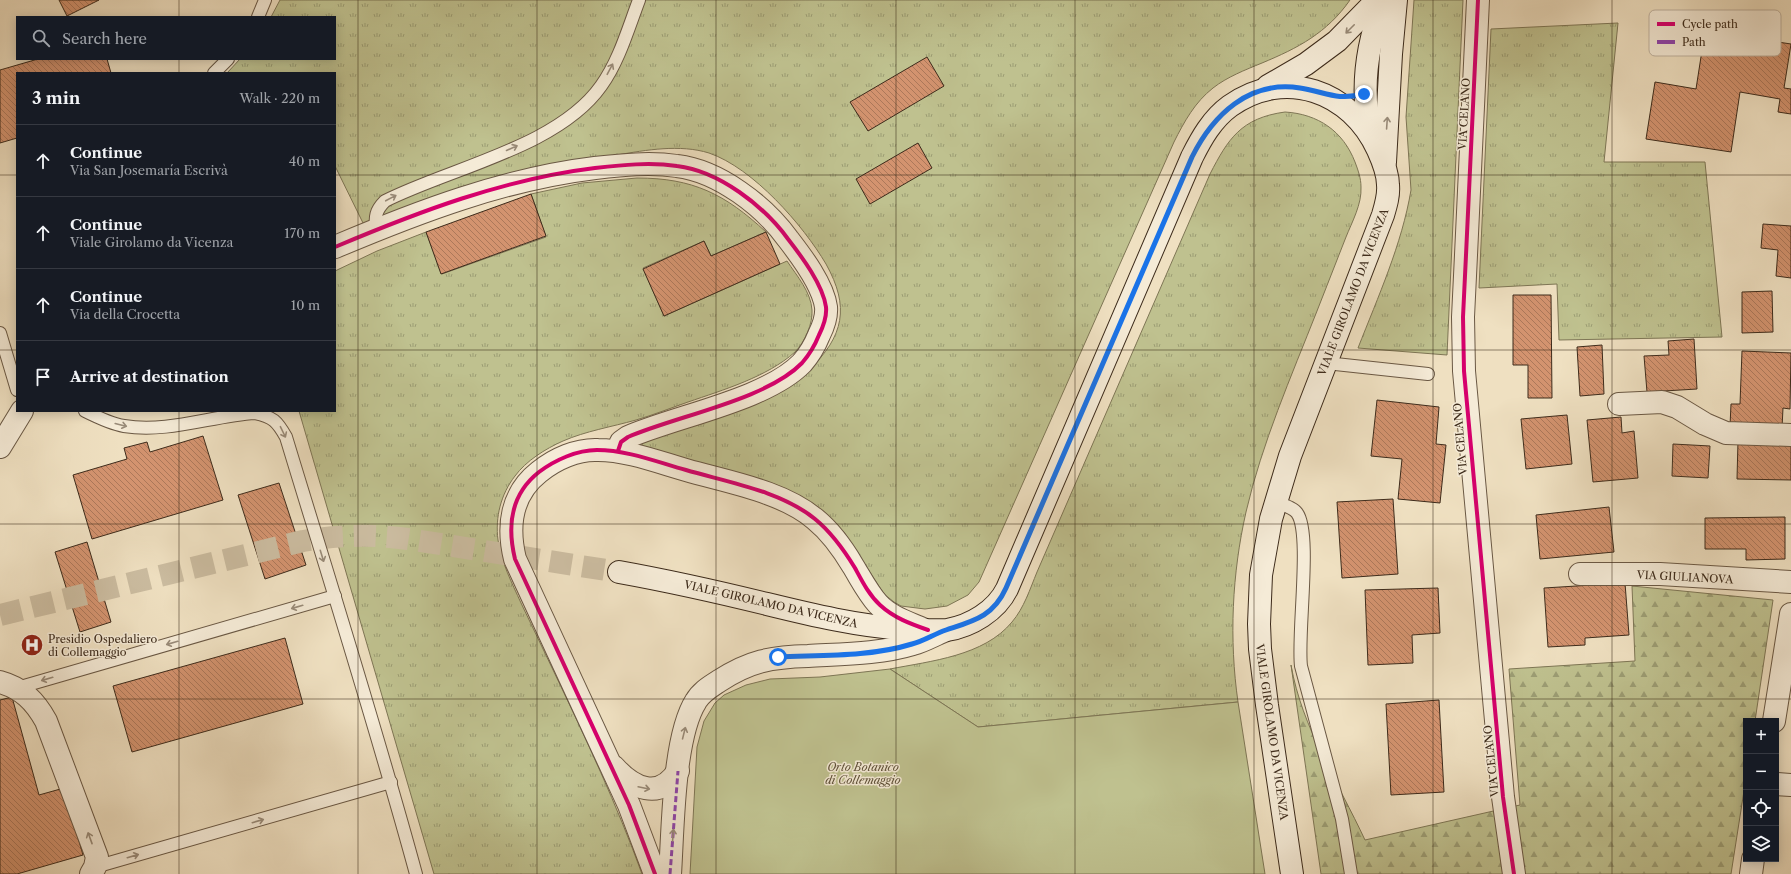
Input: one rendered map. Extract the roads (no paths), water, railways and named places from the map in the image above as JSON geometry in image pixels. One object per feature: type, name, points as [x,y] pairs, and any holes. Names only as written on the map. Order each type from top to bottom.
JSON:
[{"type":"street","points":[[1246,97],[1282,78],[1324,51],[1337,41],[1377,0]]},
{"type":"street","points":[[1372,138],[1367,117],[1366,93],[1369,48],[1384,0]]},
{"type":"street","points":[[1387,176],[1385,156],[1396,0]]},
{"type":"street","name":"VIA CELANO","points":[[1478,0],[1464,286],[1464,371],[1502,789],[1514,874]]},
{"type":"street","points":[[1325,94],[1349,98],[1366,93],[1381,84],[1388,76],[1390,70]]},
{"type":"street","name":"VIALE GIROLAMO DA VICENZA","points":[[619,572],[699,587],[827,618],[882,627],[937,630],[963,625],[983,616],[996,606],[1004,594],[1194,153],[1206,132],[1217,118],[1230,106],[1246,97],[1268,89],[1287,87],[1309,89],[1325,94],[1355,116],[1372,138],[1382,159],[1387,176],[1388,191],[1383,215],[1290,456],[1276,502],[1261,575],[1259,624],[1266,705],[1292,874]]},
{"type":"street","points":[[336,248],[377,230],[465,197],[512,184],[576,170],[646,164],[693,168],[710,174],[737,191],[770,217],[795,248],[815,280],[824,301],[826,314],[824,324],[811,350],[797,368],[779,380],[750,394],[628,436],[621,442],[618,451]]},
{"type":"street","points":[[1619,404],[1662,402],[1678,407],[1705,424],[1726,433],[1791,435]]},
{"type":"street","points":[[0,447],[21,412]]},
{"type":"street","points":[[655,874],[638,825],[522,575],[513,548],[511,527],[513,508],[527,483],[544,468],[564,457],[586,451],[618,451],[767,494],[806,512],[816,519],[836,541],[864,585],[879,605],[894,616],[937,630]]},
{"type":"street","name":"VIA GIULIANOVA","points":[[1580,574],[1660,574],[1791,582]]},
{"type":"street","points":[[1774,718],[1791,614]]},
{"type":"street","points":[[670,874],[678,771],[685,729],[689,715],[696,701],[708,689],[730,674],[757,662],[778,657],[850,654],[904,646],[924,640],[937,630]]},
{"type":"street","points":[[8,685],[32,699],[42,712],[50,729],[97,857],[93,871]]},
{"type":"street","points":[[606,754],[624,778],[645,789],[664,785],[678,771]]},
{"type":"street","points":[[1779,784],[1791,785]]},
{"type":"street","points":[[1751,874],[1753,862]]},
{"type":"lane","points":[[258,16],[265,0]]},
{"type":"lane","points":[[377,230],[375,215],[386,201],[399,194],[487,160],[527,142],[559,125],[583,107],[601,86],[618,55],[639,0]]},
{"type":"lane","points":[[215,72],[227,60]]},
{"type":"lane","points":[[0,333],[16,387]]},
{"type":"lane","points":[[1326,363],[1428,374]]},
{"type":"lane","points":[[86,412],[123,426],[143,428],[170,427],[241,414],[255,413],[269,416],[280,425],[286,437],[335,596],[391,782],[416,874]]},
{"type":"lane","points":[[1276,502],[1295,511],[1301,520],[1303,528],[1304,546],[1299,647],[1301,666],[1344,830],[1351,874]]},
{"type":"lane","points":[[8,685],[335,596]]},
{"type":"lane","points":[[93,871],[391,782]]},
{"type":"tunnel","points":[[0,615],[303,541],[343,536],[381,536],[408,539],[619,572]]},
{"type":"place","name":"Presidio Ospedaliero di Collemaggio","points":[[32,645]]},
{"type":"park label","name":"Orto Botanico di Collemaggio","points":[[863,773]]}]
